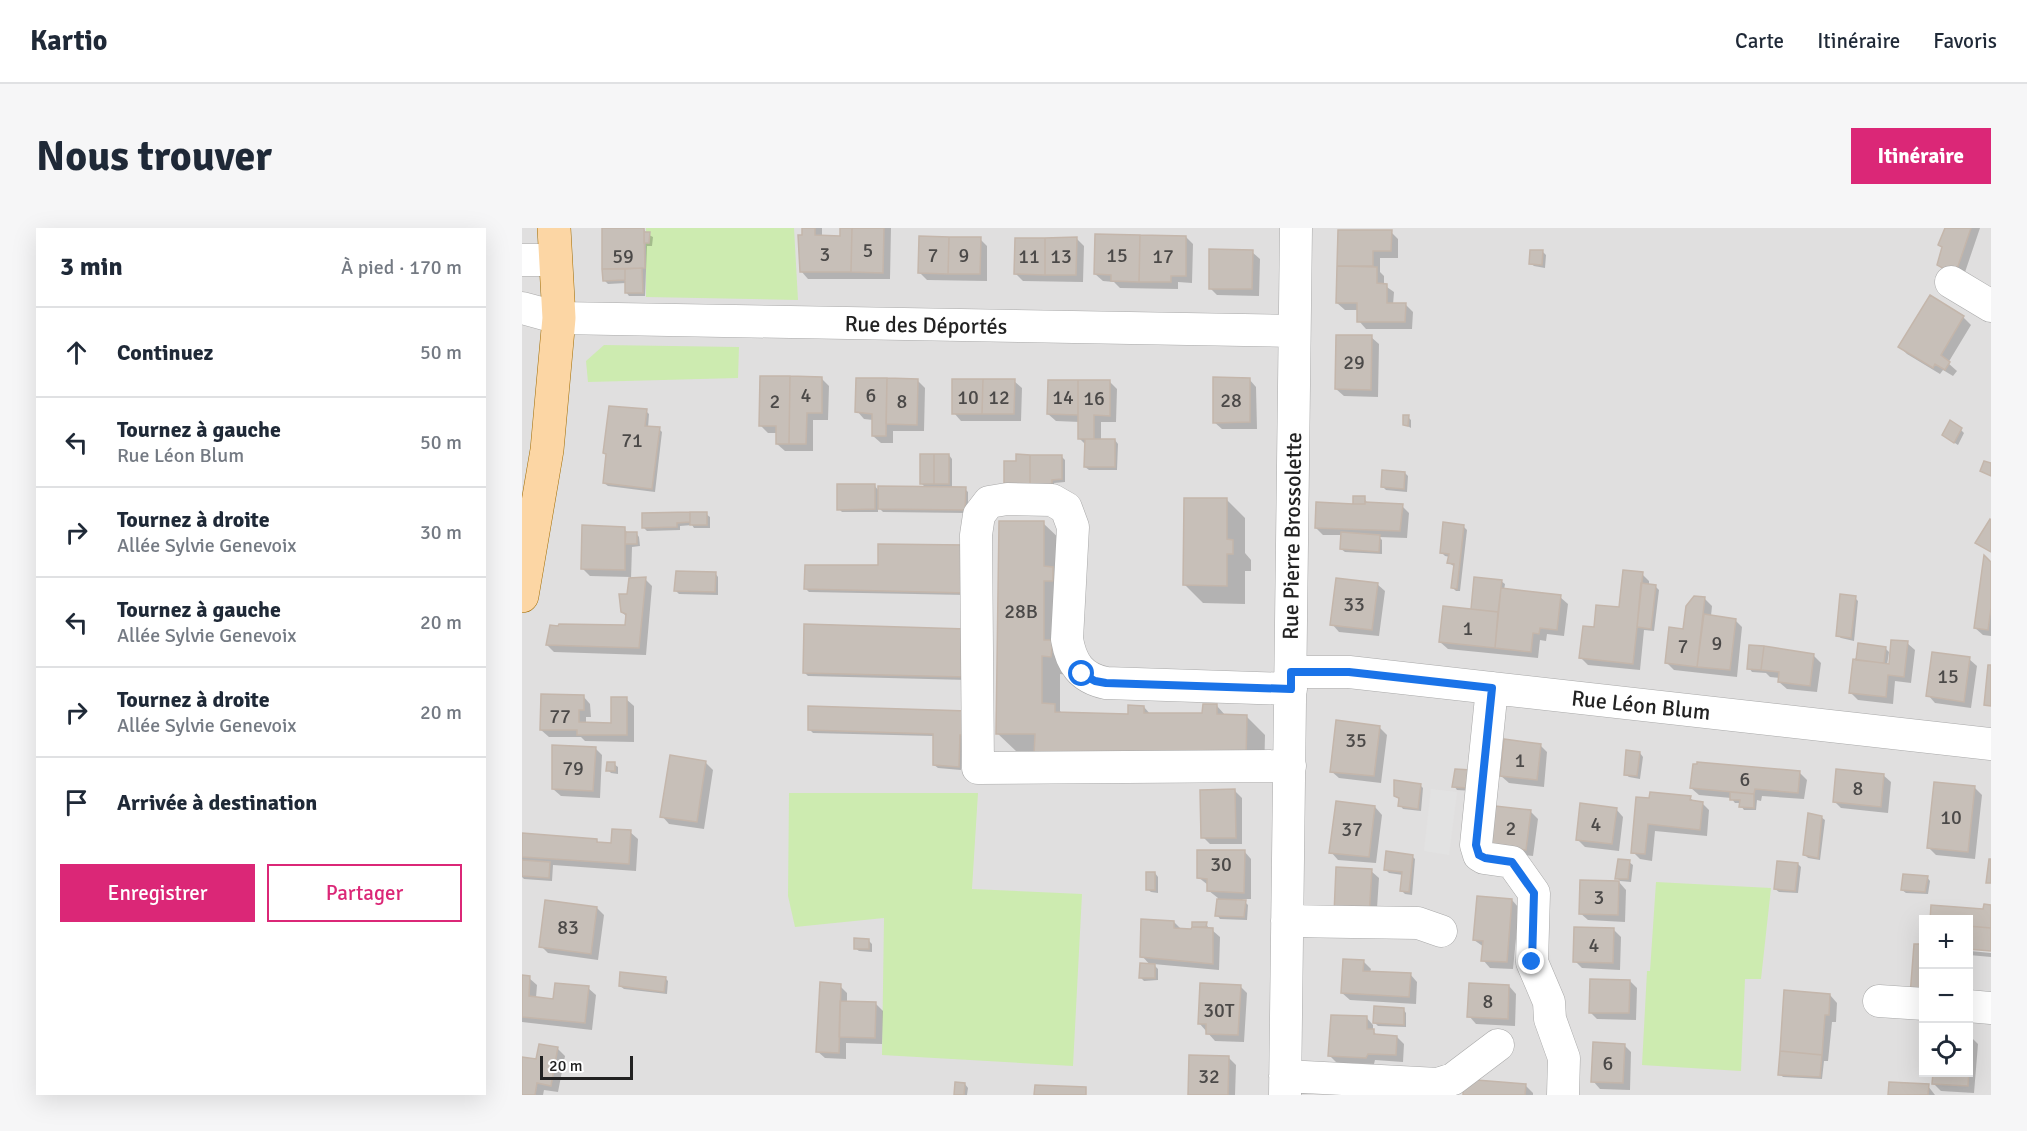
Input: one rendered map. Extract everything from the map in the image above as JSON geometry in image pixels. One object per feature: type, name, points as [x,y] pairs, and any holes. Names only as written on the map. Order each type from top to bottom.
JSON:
[{"type":"main road","points":[[522,596],[547,450],[559,318],[554,244]]},
{"type":"street","name":"Rue Pierre Brossolette","points":[[1285,1086],[1296,228]]},
{"type":"street","points":[[522,260],[554,244]]},
{"type":"street","points":[[1950,282],[1991,306]]},
{"type":"street","name":"Rue des Déportés","points":[[522,308],[559,318],[1294,331]]},
{"type":"street","name":"Rue Léon Blum","points":[[1290,766],[978,768],[976,535],[979,515],[989,502],[1007,499],[1052,500],[1066,508],[1073,527],[1067,639],[1069,652],[1074,664],[1082,674],[1095,681],[1106,683],[1291,680],[1349,672],[1794,720],[1991,744]]},
{"type":"street","points":[[1492,688],[1476,845],[1479,855],[1485,858],[1512,862],[1534,893],[1532,962],[1549,1002],[1550,1019],[1564,1058],[1563,1095]]},
{"type":"street","points":[[1287,921],[1418,923],[1441,931]]},
{"type":"street","points":[[1879,1001],[1919,1004]]},
{"type":"street","points":[[1973,1006],[1991,1008]]},
{"type":"street","points":[[1285,1086],[1438,1084],[1453,1079],[1498,1045]]},
{"type":"shaded area","points":[[522,228],[1991,228],[1991,1095],[522,1095]]},
{"type":"shaded area","points":[[1431,789],[1457,792],[1449,855],[1424,851]]},
{"type":"green space","points":[[646,228],[794,228],[798,300],[646,297]]},
{"type":"green space","points":[[604,345],[739,347],[738,378],[588,382],[586,361]]},
{"type":"green space","points":[[789,793],[978,793],[972,889],[1082,894],[1073,1066],[882,1055],[884,918],[795,927],[788,896]]},
{"type":"green space","points":[[1656,882],[1771,888],[1761,979],[1745,979],[1741,1071],[1642,1065],[1647,971],[1650,971]]},
{"type":"building","points":[[602,228],[644,228],[645,268],[602,269]]},
{"type":"building","points":[[802,228],[815,228],[815,235],[840,236],[840,228],[852,228],[851,272],[800,272],[798,235],[802,235]]},
{"type":"building","points":[[852,228],[884,228],[883,273],[851,272]]},
{"type":"building","points":[[1945,228],[1971,228],[1955,275],[1937,265],[1942,247],[1938,245]]},
{"type":"building","points":[[1338,230],[1392,230],[1391,251],[1373,251],[1373,266],[1337,266]]},
{"type":"building","points":[[644,232],[650,232],[649,243],[644,243]]},
{"type":"building","points":[[1095,234],[1140,235],[1139,282],[1111,281],[1111,275],[1094,274]]},
{"type":"building","points":[[1140,235],[1186,236],[1186,276],[1171,276],[1171,282],[1139,282]]},
{"type":"building","points":[[919,236],[949,237],[948,274],[918,273]]},
{"type":"building","points":[[949,237],[981,237],[980,274],[948,274]]},
{"type":"building","points":[[1077,237],[1076,275],[1045,275],[1045,238]]},
{"type":"building","points":[[1015,238],[1045,238],[1045,275],[1014,274]]},
{"type":"building","points":[[1209,249],[1253,250],[1252,289],[1209,289]]},
{"type":"building","points":[[1530,250],[1543,250],[1542,265],[1529,264]]},
{"type":"building","points":[[1337,266],[1377,267],[1377,283],[1387,284],[1387,303],[1406,303],[1405,322],[1357,322],[1357,303],[1336,303]]},
{"type":"building","points":[[642,268],[643,293],[625,293],[625,269]]},
{"type":"building","points":[[602,269],[625,269],[625,280],[603,281]]},
{"type":"building","points":[[1930,295],[1964,316],[1941,355],[1950,362],[1945,370],[1935,364],[1933,368],[1898,347]]},
{"type":"building","points":[[1336,335],[1372,335],[1371,390],[1335,389]]},
{"type":"building","points":[[760,376],[790,376],[789,444],[776,444],[776,426],[759,426]]},
{"type":"building","points":[[790,376],[822,377],[822,413],[807,413],[806,444],[789,444]]},
{"type":"building","points":[[1213,377],[1250,378],[1250,422],[1213,423]]},
{"type":"building","points":[[856,378],[887,378],[886,436],[872,436],[872,414],[855,412]]},
{"type":"building","points":[[887,378],[918,379],[917,425],[886,424]]},
{"type":"building","points":[[952,379],[983,379],[982,414],[952,414]]},
{"type":"building","points":[[983,379],[1015,379],[1014,414],[982,414]]},
{"type":"building","points":[[1048,380],[1078,380],[1078,415],[1047,414]]},
{"type":"building","points":[[1078,380],[1110,380],[1110,416],[1094,415],[1094,439],[1078,439]]},
{"type":"building","points":[[609,406],[647,409],[645,426],[660,427],[652,489],[603,483],[606,454],[603,453]]},
{"type":"building","points":[[1403,415],[1409,415],[1408,426],[1403,425]]},
{"type":"building","points":[[1950,420],[1962,428],[1954,443],[1942,435]]},
{"type":"building","points":[[1085,439],[1115,439],[1115,467],[1084,467]]},
{"type":"building","points":[[920,454],[934,454],[934,484],[920,484]]},
{"type":"building","points":[[934,454],[949,454],[949,484],[934,484]]},
{"type":"building","points":[[1016,454],[1030,455],[1030,485],[1004,484],[1004,461],[1016,461]]},
{"type":"building","points":[[1030,455],[1062,455],[1062,479],[1052,480],[1052,485],[1030,485]]},
{"type":"building","points":[[1984,461],[1991,463],[1991,476],[1980,471]]},
{"type":"building","points":[[1382,470],[1405,472],[1404,489],[1381,487]]},
{"type":"building","points":[[837,484],[875,484],[875,509],[837,510]]},
{"type":"building","points":[[878,486],[966,487],[965,510],[878,509]]},
{"type":"building","points":[[1353,496],[1365,496],[1365,504],[1353,504]]},
{"type":"building","points":[[1184,498],[1227,498],[1227,539],[1233,540],[1233,554],[1227,554],[1227,586],[1183,585]]},
{"type":"building","points":[[1316,502],[1403,504],[1400,531],[1315,528]]},
{"type":"building","points":[[690,512],[707,512],[707,525],[690,525]]},
{"type":"building","points":[[690,512],[690,522],[677,523],[677,527],[642,528],[642,513]]},
{"type":"building","points":[[1991,520],[1991,552],[1975,543]]},
{"type":"building","points":[[999,521],[1044,521],[1044,566],[1053,567],[1053,581],[1044,581],[1044,640],[1053,640],[1051,657],[1042,656],[1042,703],[1055,704],[1055,712],[1128,714],[1128,705],[1144,706],[1144,713],[1202,713],[1203,704],[1217,704],[1217,714],[1247,715],[1246,759],[1034,756],[1035,734],[996,734]]},
{"type":"building","points":[[1443,522],[1464,525],[1457,589],[1451,588],[1454,564],[1447,563],[1449,554],[1440,553]]},
{"type":"building","points":[[582,525],[625,527],[625,570],[581,569]]},
{"type":"building","points":[[626,532],[637,532],[637,544],[625,544]]},
{"type":"building","points":[[1341,532],[1380,535],[1379,552],[1340,549]]},
{"type":"building","points":[[878,544],[966,545],[966,593],[804,589],[805,565],[878,565]]},
{"type":"building","points":[[1984,555],[1991,562],[1991,608],[1988,630],[1974,628]]},
{"type":"building","points":[[1623,570],[1643,572],[1633,664],[1579,658],[1583,626],[1594,627],[1596,605],[1619,607]]},
{"type":"building","points":[[676,571],[716,572],[715,592],[674,591]]},
{"type":"building","points":[[646,577],[639,648],[546,645],[550,625],[625,625],[626,614],[621,612],[619,594],[627,594],[629,578]]},
{"type":"building","points":[[1474,577],[1502,580],[1498,612],[1471,609]]},
{"type":"building","points":[[1336,578],[1378,583],[1372,630],[1330,625]]},
{"type":"building","points":[[1641,583],[1656,585],[1651,629],[1637,627]]},
{"type":"building","points":[[1501,588],[1561,595],[1557,630],[1540,628],[1539,634],[1533,633],[1531,652],[1495,648]]},
{"type":"building","points":[[1840,594],[1856,596],[1851,638],[1836,636]]},
{"type":"building","points":[[1694,596],[1705,597],[1697,667],[1665,663],[1669,627],[1683,629],[1686,606]]},
{"type":"building","points":[[1443,606],[1498,612],[1495,648],[1439,642]]},
{"type":"building","points":[[1704,614],[1736,619],[1730,670],[1697,667]]},
{"type":"building","points":[[804,624],[967,629],[965,677],[803,673]]},
{"type":"building","points":[[1891,640],[1908,641],[1904,677],[1888,675],[1886,697],[1849,693],[1853,659],[1889,664]]},
{"type":"building","points":[[1858,643],[1886,647],[1884,663],[1856,660]]},
{"type":"building","points":[[1749,645],[1764,646],[1761,670],[1747,669]]},
{"type":"building","points":[[1764,646],[1814,654],[1810,686],[1778,682],[1779,672],[1761,670]]},
{"type":"building","points":[[1932,652],[1970,657],[1964,702],[1926,696]]},
{"type":"building","points":[[1988,665],[1991,665],[1991,706],[1984,705]]},
{"type":"building","points":[[541,694],[584,695],[584,710],[579,710],[579,722],[611,723],[611,697],[627,697],[627,735],[577,735],[577,730],[540,730]]},
{"type":"building","points":[[808,706],[967,711],[967,735],[960,735],[959,767],[933,765],[933,734],[808,730]]},
{"type":"building","points":[[1336,720],[1380,726],[1374,776],[1330,772]]},
{"type":"building","points":[[1504,739],[1541,744],[1537,780],[1500,776]]},
{"type":"building","points":[[552,745],[596,747],[593,791],[552,789]]},
{"type":"building","points":[[1626,750],[1640,752],[1637,776],[1624,775]]},
{"type":"building","points":[[670,755],[706,761],[697,822],[660,817]]},
{"type":"building","points":[[607,762],[615,762],[615,771],[606,771]]},
{"type":"building","points":[[1697,762],[1800,771],[1798,793],[1755,789],[1754,794],[1690,788],[1693,764]]},
{"type":"building","points":[[1455,769],[1471,770],[1469,788],[1452,787]]},
{"type":"building","points":[[1836,769],[1884,774],[1881,807],[1833,802]]},
{"type":"building","points":[[1394,780],[1421,784],[1418,809],[1398,806],[1399,798],[1394,796]]},
{"type":"building","points":[[1934,782],[1975,786],[1968,852],[1927,848]]},
{"type":"building","points":[[1235,789],[1236,838],[1201,838],[1200,790]]},
{"type":"building","points":[[1650,792],[1691,796],[1690,800],[1703,802],[1700,830],[1648,824],[1645,854],[1631,853],[1636,797],[1649,798]]},
{"type":"building","points":[[1730,792],[1754,794],[1754,808],[1739,807],[1740,800],[1730,800]]},
{"type":"building","points":[[1336,801],[1375,806],[1369,857],[1329,853]]},
{"type":"building","points":[[1580,803],[1617,808],[1612,844],[1576,840]]},
{"type":"building","points":[[1495,806],[1531,810],[1526,850],[1490,845]]},
{"type":"building","points":[[1808,813],[1822,816],[1818,858],[1803,855]]},
{"type":"building","points":[[612,829],[631,830],[629,864],[522,857],[522,833],[597,839],[597,842],[611,843]]},
{"type":"building","points":[[1197,850],[1245,850],[1244,893],[1207,891],[1207,879],[1197,878]]},
{"type":"building","points":[[1386,851],[1413,855],[1409,892],[1400,891],[1402,872],[1384,870]]},
{"type":"building","points":[[1618,859],[1630,860],[1628,879],[1615,879]]},
{"type":"building","points":[[1989,859],[1991,859],[1991,883],[1986,883]]},
{"type":"building","points":[[522,860],[550,862],[549,878],[522,876]]},
{"type":"building","points":[[1777,861],[1798,863],[1795,891],[1774,889]]},
{"type":"building","points":[[1336,867],[1372,869],[1369,916],[1334,914]]},
{"type":"building","points":[[1146,872],[1155,872],[1155,890],[1146,890]]},
{"type":"building","points":[[1903,874],[1928,876],[1925,892],[1901,890]]},
{"type":"building","points":[[1580,880],[1619,881],[1618,915],[1579,914]]},
{"type":"building","points":[[1477,896],[1512,899],[1507,962],[1481,961],[1483,941],[1473,940]]},
{"type":"building","points":[[1217,899],[1246,900],[1244,917],[1215,916]]},
{"type":"building","points":[[545,900],[597,907],[591,954],[539,947]]},
{"type":"building","points":[[1984,904],[1991,905],[1991,928],[1973,926],[1973,915],[1930,915],[1931,905],[1983,909]]},
{"type":"building","points":[[1141,919],[1174,921],[1174,928],[1213,928],[1213,964],[1140,957]]},
{"type":"building","points":[[1192,922],[1207,922],[1206,927],[1192,927]]},
{"type":"building","points":[[1973,926],[1991,928],[1991,951],[1973,949]]},
{"type":"building","points":[[1574,927],[1614,928],[1613,963],[1573,962]]},
{"type":"building","points":[[854,938],[869,939],[869,949],[854,949]]},
{"type":"building","points":[[1914,944],[1919,944],[1919,997],[1910,996]]},
{"type":"building","points":[[1343,959],[1364,960],[1363,971],[1411,973],[1409,997],[1341,993]]},
{"type":"building","points":[[1140,963],[1155,964],[1155,978],[1139,978]]},
{"type":"building","points":[[620,972],[666,977],[664,992],[619,986]]},
{"type":"building","points":[[522,975],[530,976],[529,996],[553,999],[555,983],[589,986],[585,1023],[522,1017]]},
{"type":"building","points":[[1590,979],[1630,980],[1629,1013],[1589,1013]]},
{"type":"building","points":[[820,982],[841,984],[839,1053],[816,1052]]},
{"type":"building","points":[[1200,983],[1241,985],[1238,1035],[1206,1034],[1206,1024],[1198,1024]]},
{"type":"building","points":[[1469,983],[1509,985],[1508,1019],[1467,1017]]},
{"type":"building","points":[[1784,990],[1830,994],[1829,1015],[1825,1015],[1822,1055],[1780,1051]]},
{"type":"building","points":[[840,1001],[876,1002],[875,1038],[839,1037]]},
{"type":"building","points":[[1374,1006],[1404,1008],[1404,1025],[1373,1023]]},
{"type":"building","points":[[1331,1015],[1367,1016],[1367,1029],[1374,1029],[1374,1034],[1397,1036],[1396,1055],[1368,1054],[1366,1058],[1328,1056]]},
{"type":"building","points":[[1593,1042],[1625,1044],[1623,1083],[1591,1082]]},
{"type":"building","points":[[539,1044],[558,1047],[551,1086],[537,1083],[535,1095],[522,1095],[522,1057],[536,1059]]},
{"type":"building","points":[[1780,1051],[1822,1055],[1820,1077],[1778,1075]]},
{"type":"building","points":[[1189,1055],[1229,1056],[1228,1095],[1188,1095]]},
{"type":"building","points":[[1933,1077],[1969,1077],[1968,1086],[1932,1084]]},
{"type":"building","points":[[1464,1079],[1526,1084],[1525,1095],[1463,1095]]},
{"type":"building","points":[[955,1082],[965,1083],[964,1095],[954,1095]]},
{"type":"building","points":[[1889,1082],[1929,1084],[1928,1095],[1888,1095]]},
{"type":"building","points":[[1035,1085],[1086,1087],[1086,1095],[1034,1095]]},
{"type":"route","points":[[1082,674],[1095,681],[1106,683],[1291,689],[1291,672],[1325,671],[1492,688],[1476,845],[1479,855],[1485,858],[1512,862],[1534,893],[1532,962]]}]
